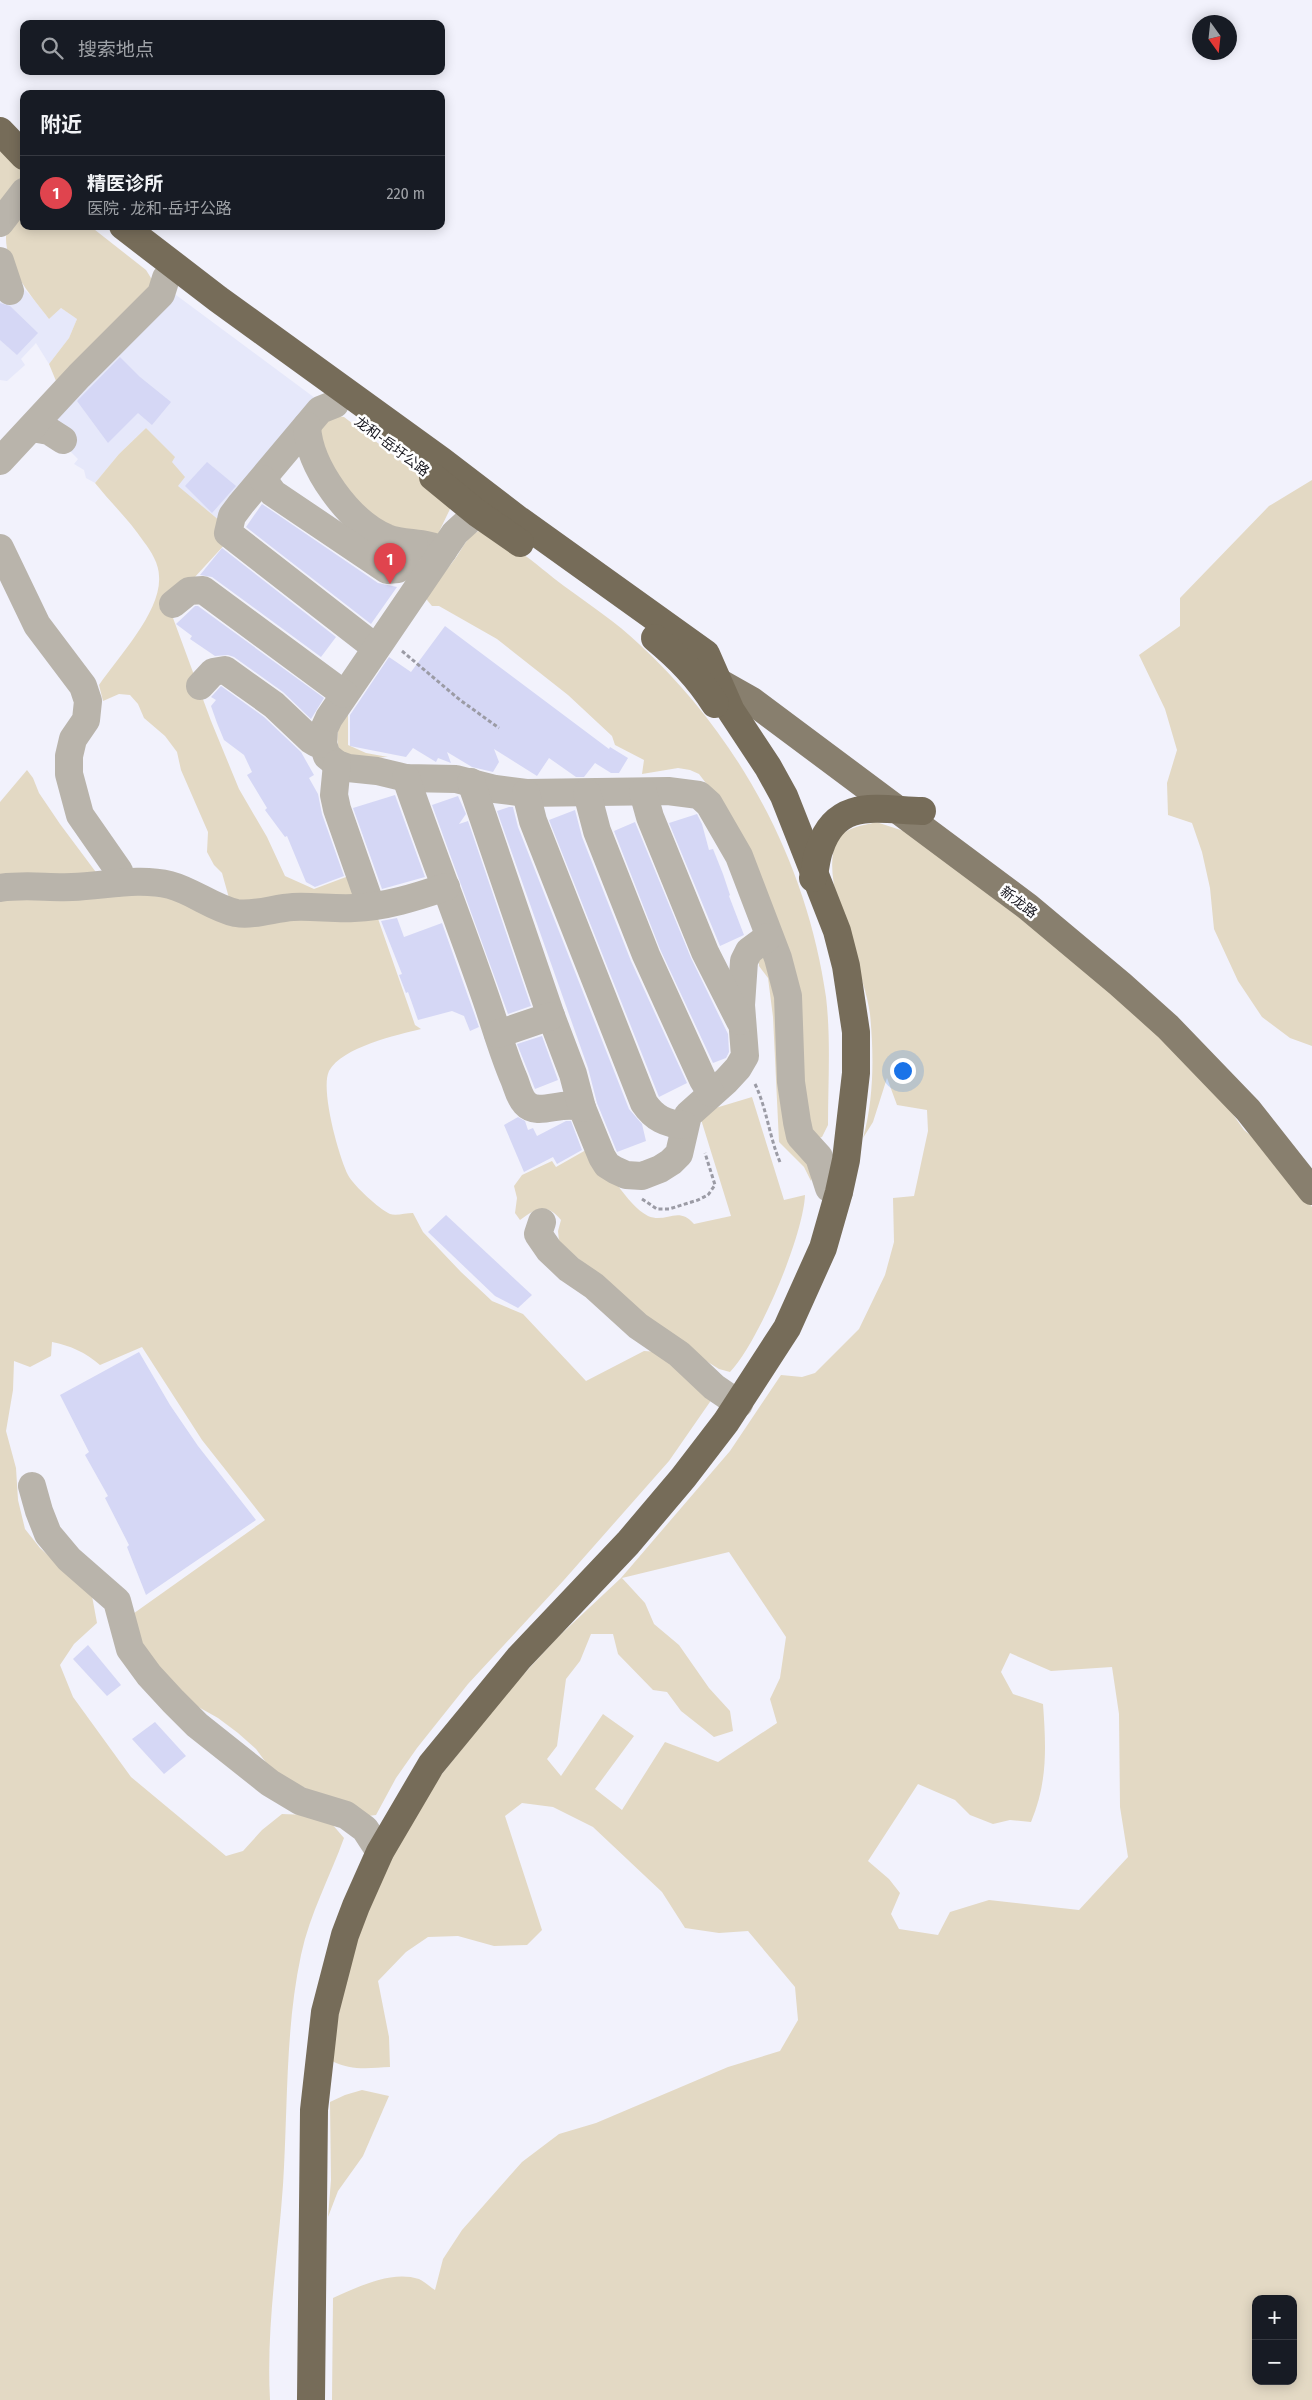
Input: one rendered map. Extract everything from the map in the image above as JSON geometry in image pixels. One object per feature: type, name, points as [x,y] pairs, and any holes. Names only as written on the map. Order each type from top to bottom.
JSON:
[{"type":"highway","points":[[0,110],[20,130]]},
{"type":"highway","points":[[0,131],[20,152]]},
{"type":"highway","name":"龙和-岳圩公路","points":[[108,230],[166,278],[404,454],[477,513],[639,625],[695,658]]},
{"type":"highway","name":"龙和-岳圩公路","points":[[128,230],[218,299],[442,461],[695,658]]},
{"type":"highway","points":[[695,658],[719,683],[731,711],[768,767],[784,796],[812,885]]},
{"type":"highway","points":[[297,2400],[302,2106],[313,2009],[337,1926],[376,1847],[451,1738],[519,1658],[628,1542],[683,1478],[733,1401],[772,1354],[824,1248],[834,1190],[846,1160],[855,1081],[856,1032],[846,966],[837,931],[757,775],[703,685],[695,658]]},
{"type":"highway","points":[[812,885],[819,849],[827,832],[838,818],[853,810],[910,811]]},
{"type":"highway","points":[[310,2400],[314,2215],[312,2157],[320,2047],[325,2012],[345,1934],[376,1847]]},
{"type":"main road","name":"新龙路","points":[[695,658],[778,700],[885,785],[910,811],[1168,1027],[1248,1110],[1312,1191]]},
{"type":"main road","name":"新龙路","points":[[719,683],[752,701],[910,811],[1132,972],[1184,1021],[1264,1103],[1312,1167]]},
{"type":"street","points":[[0,223],[20,197]]},
{"type":"street","points":[[0,261],[10,291]]},
{"type":"street","points":[[0,461],[79,376],[161,294],[166,278]]},
{"type":"street","points":[[335,404],[320,410],[232,516],[228,533],[387,647]]},
{"type":"street","points":[[307,426],[307,437],[323,473],[335,493],[346,506],[368,526],[386,537],[414,544],[428,545],[443,551]]},
{"type":"street","points":[[32,428],[41,428],[63,440]]},
{"type":"street","points":[[263,479],[273,493],[387,570],[398,569],[414,544]]},
{"type":"street","points":[[371,906],[336,809],[330,754],[324,729],[344,694],[387,647],[455,533],[477,513]]},
{"type":"street","points":[[0,548],[37,625],[83,686],[88,701],[86,720],[73,739],[69,756],[69,774],[80,815],[119,871],[116,883]]},
{"type":"street","points":[[173,604],[189,591],[203,590],[344,694]]},
{"type":"street","points":[[200,686],[213,672],[225,670],[274,705],[311,740],[348,768],[377,771],[406,778],[456,778],[495,789],[526,793],[686,792],[699,795],[709,804],[739,856],[768,937],[778,958],[788,996],[791,1082],[796,1122],[800,1136],[819,1157],[834,1190]]},
{"type":"street","points":[[406,778],[498,1034],[525,1103],[532,1109],[541,1110],[565,1104],[574,1104],[582,1108]]},
{"type":"street","points":[[471,782],[550,1016],[575,1080],[582,1108],[607,1164],[626,1175],[642,1176],[660,1169],[671,1162],[679,1154],[683,1142],[684,1125],[688,1115],[738,1068],[745,1056],[743,1024],[744,961],[749,951],[768,937]]},
{"type":"street","points":[[643,792],[650,817],[705,952],[743,1024]]},
{"type":"street","points":[[526,793],[533,821],[644,1103],[650,1112],[664,1122],[684,1125]]},
{"type":"street","points":[[587,793],[597,831],[646,955],[702,1080],[711,1093]]},
{"type":"street","points":[[0,888],[37,885],[72,887],[136,881],[170,885],[238,913],[292,907],[354,908],[371,906],[403,901],[446,887]]},
{"type":"street","points":[[498,1034],[550,1016]]},
{"type":"street","points":[[542,1222],[538,1234],[555,1256],[594,1286],[638,1326],[679,1354],[697,1373],[733,1401]]},
{"type":"street","points":[[32,1486],[38,1511],[48,1534],[69,1559],[117,1601],[130,1649],[149,1675],[173,1701],[197,1724],[270,1783],[300,1802],[346,1815],[365,1829],[376,1847]]},
{"type":"path","points":[[387,647],[499,728]]},
{"type":"path","points":[[738,1068],[755,1084],[763,1100],[774,1148],[780,1162]]},
{"type":"shaded area","points":[[0,142],[20,163],[20,182],[0,208]]},
{"type":"shaded area","points":[[20,207],[20,230],[95,230],[146,270],[151,278],[151,288],[56,381],[49,364],[69,338],[77,319],[61,308],[49,319],[26,289],[12,265],[8,253],[6,241],[7,228]]},
{"type":"shaded area","points":[[0,265],[31,296],[49,319],[61,308],[77,319],[69,338],[49,364],[36,343],[21,359],[25,365],[7,381],[0,380]]},
{"type":"shaded area","points":[[172,292],[319,401],[220,521],[177,486],[172,462],[146,428],[119,454],[95,483],[86,478],[84,470],[74,464],[78,459],[68,449],[54,419]]},
{"type":"shaded area","points":[[336,416],[344,417],[449,498],[450,509],[438,534],[420,538],[363,514],[314,440],[323,420]]},
{"type":"shaded area","points":[[146,428],[175,457],[172,462],[185,477],[178,486],[220,521],[227,542],[194,578],[166,599],[211,721],[239,789],[267,837],[285,876],[314,889],[354,874],[363,896],[255,905],[229,898],[222,873],[214,865],[207,852],[208,832],[181,770],[177,752],[165,736],[144,718],[138,704],[130,695],[119,694],[103,701],[99,685],[137,633],[154,604],[158,590],[159,571],[147,546],[95,483],[119,454]]},
{"type":"shaded area","points":[[1312,480],[1312,1046],[1290,1038],[1262,1017],[1238,981],[1214,929],[1210,888],[1202,852],[1192,823],[1168,815],[1167,783],[1177,750],[1165,709],[1139,655],[1180,626],[1180,598],[1269,506]]},
{"type":"shaded area","points":[[479,531],[526,556],[612,621],[639,644],[675,680],[708,719],[737,761],[763,804],[785,850],[803,898],[817,947],[826,997],[829,1045],[828,1125],[822,1137],[815,1139],[801,1105],[730,815],[699,774],[678,768],[642,774],[644,760],[615,745],[612,736],[568,695],[497,639],[439,606],[432,606],[427,600],[425,591],[446,570],[469,538]]},
{"type":"shaded area","points":[[348,702],[348,745],[366,753],[388,757],[353,759],[340,750],[338,742],[339,725]]},
{"type":"shaded area","points":[[27,770],[33,778],[39,793],[60,824],[101,879],[0,885],[0,802]]},
{"type":"shaded area","points":[[876,822],[907,832],[1066,954],[1131,1010],[1186,1062],[1227,1106],[1244,1130],[1260,1143],[1312,1207],[1312,2400],[332,2400],[333,2298],[375,2281],[397,2277],[419,2279],[435,2290],[443,2259],[462,2230],[522,2162],[559,2134],[596,2123],[728,2067],[780,2051],[798,2020],[795,1987],[748,1931],[719,1933],[685,1928],[662,1892],[593,1827],[553,1807],[522,1803],[505,1816],[542,1930],[527,1945],[494,1946],[458,1936],[428,1937],[406,1952],[378,1981],[389,2037],[390,2067],[353,2068],[332,2061],[333,2029],[349,1959],[373,1890],[425,1795],[510,1689],[557,1638],[621,1578],[730,1451],[781,1375],[802,1377],[815,1373],[859,1329],[885,1275],[894,1242],[893,1198],[914,1196],[928,1131],[927,1110],[897,1105],[887,1078],[873,1122],[863,1138],[867,1123],[872,1076],[870,1014],[860,973],[837,901],[832,858],[840,836],[860,826]],"holes":[[[729,1552],[786,1637],[780,1678],[770,1699],[777,1723],[718,1762],[665,1742],[622,1810],[595,1789],[634,1736],[603,1714],[561,1776],[547,1759],[557,1746],[566,1679],[580,1661],[591,1634],[613,1634],[618,1654],[653,1690],[667,1692],[681,1711],[714,1737],[733,1731],[730,1711],[709,1688],[679,1645],[654,1624],[645,1603],[622,1578]],[[1010,1653],[1051,1671],[1112,1667],[1119,1714],[1120,1807],[1128,1857],[1079,1910],[989,1900],[950,1912],[938,1935],[899,1929],[891,1914],[900,1893],[889,1879],[868,1861],[918,1784],[955,1800],[970,1815],[993,1824],[1010,1820],[1031,1822],[1037,1807],[1043,1778],[1045,1749],[1043,1704],[1013,1694],[1001,1672]]]},
{"type":"shaded area","points":[[90,890],[196,900],[375,910],[415,1025],[421,1029],[371,1043],[357,1049],[345,1055],[329,1071],[327,1093],[332,1123],[344,1166],[351,1180],[373,1202],[390,1214],[413,1213],[423,1232],[461,1272],[492,1301],[523,1314],[586,1381],[644,1351],[660,1352],[712,1399],[669,1461],[564,1580],[468,1684],[417,1748],[396,1778],[376,1815],[368,1816],[333,1802],[273,1772],[256,1749],[238,1733],[218,1718],[186,1700],[146,1654],[130,1616],[265,1520],[202,1440],[142,1347],[100,1365],[78,1350],[52,1342],[51,1356],[30,1367],[14,1361],[13,1390],[6,1431],[16,1468],[18,1500],[25,1529],[40,1548],[92,1596],[97,1623],[74,1644],[60,1665],[73,1697],[131,1777],[226,1856],[243,1851],[262,1830],[282,1814],[307,1815],[332,1824],[344,1838],[305,1940],[292,2012],[283,2185],[271,2319],[270,2400],[0,2400],[0,891]]},
{"type":"shaded area","points":[[759,958],[766,958],[814,1171],[811,1181],[804,1167],[779,1142],[773,1017],[768,978],[759,966]]},
{"type":"shaded area","points":[[752,1097],[784,1200],[805,1195],[797,1236],[778,1288],[754,1337],[730,1372],[719,1369],[643,1318],[559,1241],[558,1231],[561,1220],[556,1214],[546,1209],[541,1209],[531,1212],[520,1220],[515,1213],[517,1198],[514,1186],[522,1175],[552,1161],[556,1167],[593,1146],[610,1174],[632,1203],[648,1216],[661,1218],[677,1215],[683,1216],[694,1224],[731,1216],[699,1113]]},
{"type":"shaded area","points":[[362,2090],[389,2096],[363,2156],[338,2191],[328,2217],[331,2180],[330,2102]]},
{"type":"building","points":[[0,303],[10,306],[38,333],[17,355],[0,340]]},
{"type":"building","points":[[120,357],[140,377],[171,402],[152,425],[138,413],[108,443],[77,401]]},
{"type":"building","points":[[207,462],[236,486],[212,513],[185,486]]},
{"type":"building","points":[[262,504],[378,583],[397,587],[371,624],[246,527]]},
{"type":"building","points":[[222,548],[336,637],[321,657],[212,577],[200,575]]},
{"type":"building","points":[[195,606],[198,606],[324,698],[311,719],[283,692],[234,657],[228,655],[215,656],[190,639],[192,636],[176,624]]},
{"type":"building","points":[[445,626],[609,749],[610,747],[628,758],[619,773],[611,773],[595,763],[584,777],[576,777],[549,758],[537,776],[494,749],[499,762],[493,772],[472,767],[447,752],[451,763],[438,758],[436,762],[413,748],[406,757],[350,746],[350,715],[389,657],[411,672]]},
{"type":"building","points":[[221,686],[264,717],[301,752],[314,775],[309,778],[318,794],[322,814],[344,876],[315,887],[306,882],[287,836],[285,837],[265,810],[267,808],[247,775],[252,772],[244,755],[224,740],[211,706],[216,700],[211,697]]},
{"type":"building","points":[[395,795],[425,877],[382,889],[353,808]]},
{"type":"building","points":[[458,796],[466,814],[459,824],[468,821],[531,1006],[508,1014],[432,805]]},
{"type":"building","points":[[513,807],[518,827],[629,1109],[642,1124],[646,1141],[617,1152],[597,1103],[588,1068],[497,811]]},
{"type":"building","points":[[575,810],[582,837],[631,961],[687,1083],[659,1097],[549,820]]},
{"type":"building","points":[[697,814],[702,824],[709,850],[713,849],[723,874],[744,935],[720,946],[669,823]]},
{"type":"building","points":[[635,822],[691,958],[728,1034],[729,1052],[726,1058],[713,1063],[660,949],[614,831]]},
{"type":"building","points":[[397,918],[404,937],[442,923],[479,1027],[470,1031],[464,1016],[452,1011],[418,1020],[408,992],[406,993],[399,975],[402,974],[381,921]]},
{"type":"building","points":[[542,1036],[558,1080],[535,1089],[517,1044]]},
{"type":"building","points":[[518,1117],[525,1121],[528,1130],[533,1128],[537,1136],[566,1121],[571,1121],[582,1150],[557,1164],[553,1157],[524,1172],[504,1125]]},
{"type":"building","points":[[446,1215],[532,1295],[518,1308],[495,1296],[428,1232]]},
{"type":"building","points":[[139,1352],[170,1405],[198,1446],[256,1520],[146,1595],[127,1547],[129,1545],[105,1498],[108,1496],[85,1455],[89,1452],[60,1395]]},
{"type":"building","points":[[88,1645],[121,1685],[107,1696],[73,1659]]},
{"type":"building","points":[[155,1722],[186,1756],[164,1774],[132,1739]]},
{"type":"place","name":"精医诊所","points":[[390,584]]}]
